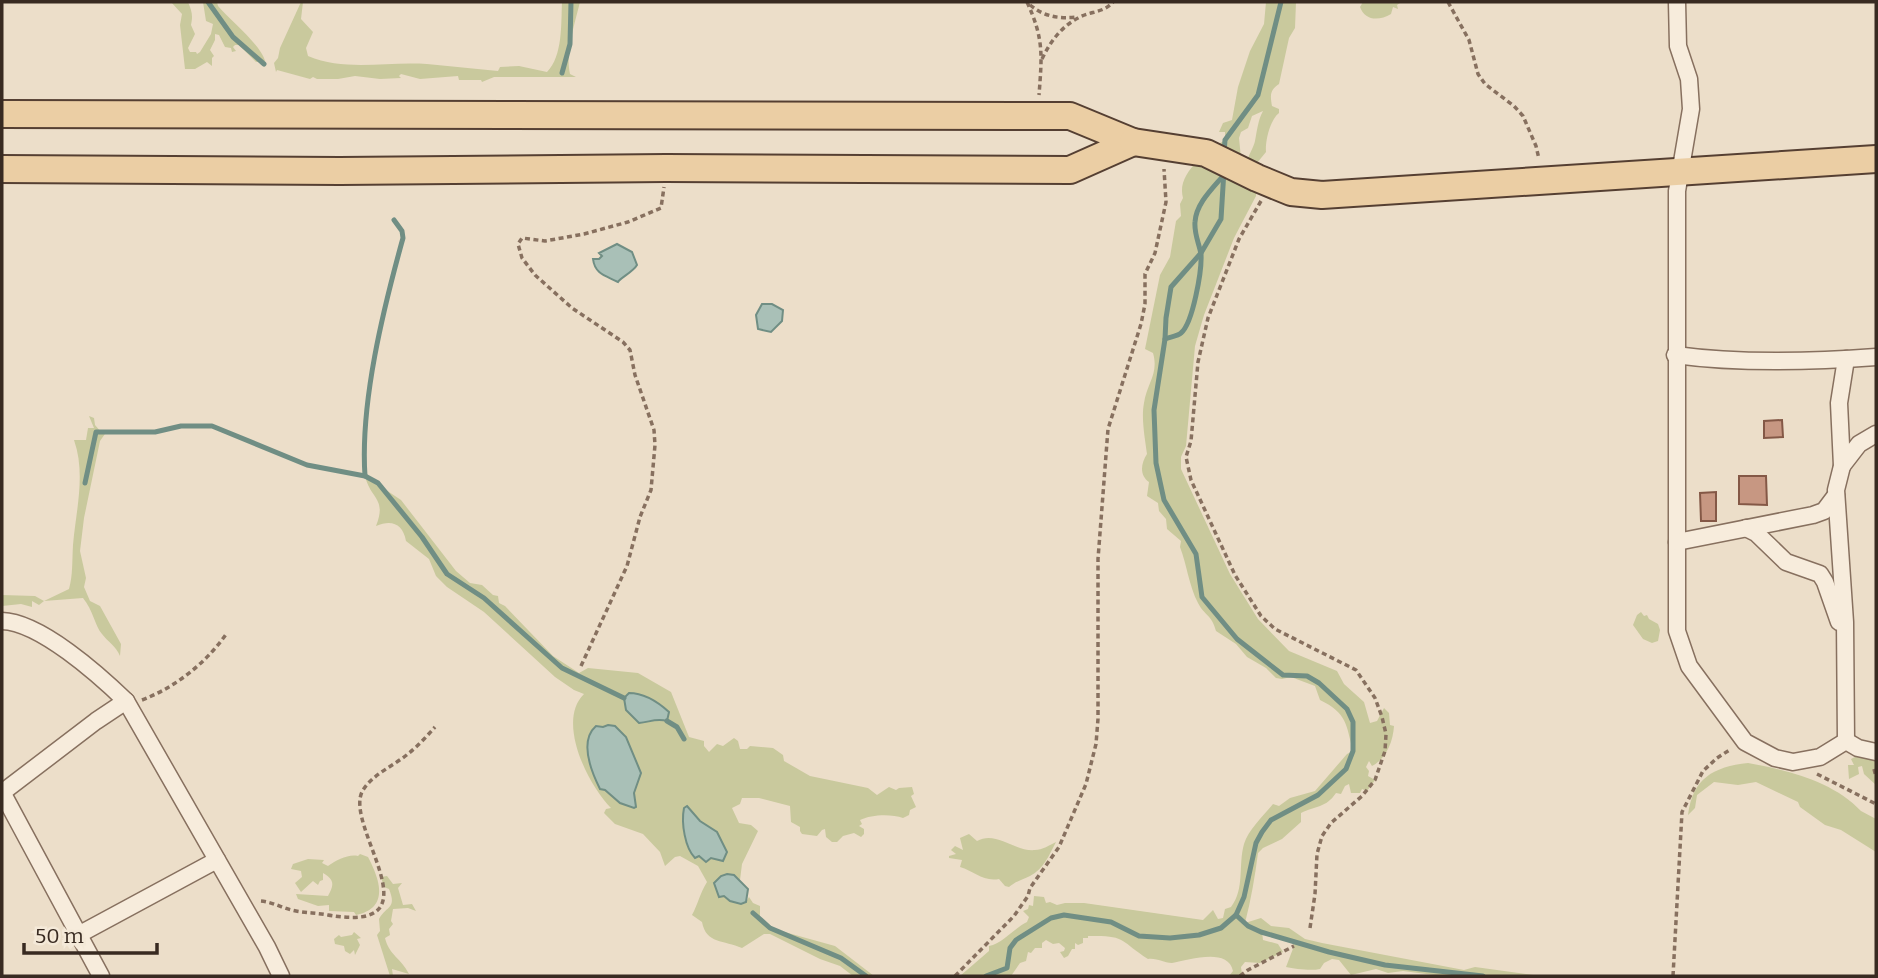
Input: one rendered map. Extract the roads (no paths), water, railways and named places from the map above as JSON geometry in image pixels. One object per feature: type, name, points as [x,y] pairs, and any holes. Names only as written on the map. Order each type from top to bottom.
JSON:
[{"type":"main road","points":[[2,114],[1070,117],[1133,142],[1206,153],[1291,192],[1322,195],[1876,159]]},
{"type":"main road","points":[[2,169],[340,172],[666,168],[1070,170],[1133,142]]},
{"type":"street","points":[[1677,2],[1678,46],[1689,79],[1691,109],[1677,191],[1677,631],[1689,666],[1745,742],[1775,758],[1793,762],[1820,757],[1846,741]]},
{"type":"street","points":[[1675,355],[1745,360],[1876,357]]},
{"type":"street","points":[[1842,466],[1839,403],[1846,359]]},
{"type":"street","points":[[1846,741],[1842,547],[1836,495],[1842,466],[1859,444],[1876,435]]},
{"type":"street","points":[[1677,542],[1813,515],[1824,510],[1836,495]]},
{"type":"street","points":[[1746,528],[1756,533],[1786,562],[1820,574],[1845,638]]},
{"type":"street","points":[[2,621],[12,621],[39,632],[100,676],[128,704],[281,976]]},
{"type":"street","points":[[101,976],[2,792],[96,721],[128,704]]},
{"type":"street","points":[[1846,741],[1858,748],[1876,752]]},
{"type":"street","points":[[78,935],[217,860]]},
{"type":"waterway","points":[[208,2],[233,37],[264,64]]},
{"type":"waterway","points":[[562,73],[570,44],[571,2]]},
{"type":"waterway","points":[[1224,153],[1225,140],[1258,95],[1281,2]]},
{"type":"waterway","points":[[986,976],[1007,968],[1010,948],[1016,940],[1051,918],[1064,915],[1111,922],[1139,936],[1170,938],[1199,935],[1221,928],[1236,915],[1244,897],[1256,843],[1262,832],[1271,820],[1318,795],[1346,769],[1353,751],[1353,722],[1347,709],[1319,683],[1307,676],[1283,675],[1237,639],[1202,597],[1196,554],[1164,500],[1156,463],[1154,410],[1171,287],[1201,253],[1221,219],[1224,170]]},
{"type":"waterway","points":[[1165,339],[1181,333],[1189,319],[1196,296],[1201,262],[1195,231],[1196,215],[1205,197],[1223,176]]},
{"type":"waterway","points":[[365,476],[364,448],[370,388],[381,326],[403,238],[402,231],[394,220]]},
{"type":"waterway","points":[[85,483],[96,432],[155,432],[181,426],[212,426],[307,465],[365,476],[378,483],[422,537],[447,574],[484,598],[562,668],[624,698]]},
{"type":"waterway","points":[[667,721],[677,727],[684,739]]},
{"type":"waterway","points":[[753,913],[770,928],[841,958],[866,976]]},
{"type":"waterway","points":[[1236,915],[1248,926],[1261,932],[1329,952],[1385,965],[1483,976]]}]
